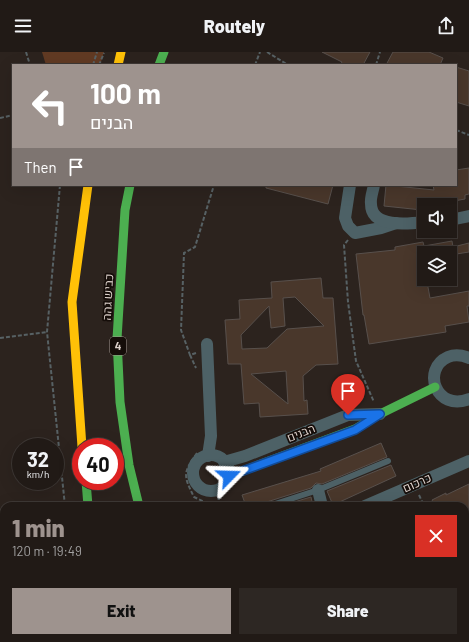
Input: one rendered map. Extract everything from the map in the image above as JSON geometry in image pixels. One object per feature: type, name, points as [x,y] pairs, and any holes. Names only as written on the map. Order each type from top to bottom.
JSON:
[{"type":"main road","points":[[118,64],[121,52]]},
{"type":"main road","points":[[159,64],[164,52]]},
{"type":"main road","points":[[81,438],[72,302],[88,186]]},
{"type":"main road","name":"כביש גהה","points":[[130,186],[125,210],[117,339],[120,402],[129,465],[138,502]]},
{"type":"main road","name":"הבנים","points":[[229,476],[355,430],[380,414],[435,387]]},
{"type":"main road","points":[[87,490],[88,502]]},
{"type":"street","points":[[350,186],[345,218],[348,226],[355,233],[381,228],[396,223]]},
{"type":"street","points":[[374,186],[370,205],[375,216],[388,223],[417,222]]},
{"type":"street","points":[[457,219],[469,216]]},
{"type":"street","points":[[203,453],[220,458],[227,466],[229,476],[227,482],[218,490],[206,491],[196,484],[194,478],[194,467],[202,458],[203,453],[211,436],[207,347]]},
{"type":"street","points":[[469,358],[460,355],[444,359],[438,364],[434,380],[435,387],[446,399],[454,402],[462,402],[469,399]]},
{"type":"street","name":"הבנים","points":[[224,462],[245,456],[348,415],[380,414]]},
{"type":"street","name":"כרכום","points":[[375,502],[469,461]]},
{"type":"street","points":[[318,490],[321,502]]},
{"type":"lane","points":[[281,502],[318,490],[388,460]]},
{"type":"path","points":[[26,52],[30,64]]},
{"type":"path","points":[[93,64],[97,52]]},
{"type":"path","points":[[98,64],[104,52]]},
{"type":"path","points":[[255,64],[260,52]]},
{"type":"path","points":[[267,52],[286,64]]},
{"type":"path","points":[[376,64],[380,52]]},
{"type":"path","points":[[0,118],[12,115]]},
{"type":"path","points":[[457,130],[469,136]]},
{"type":"path","points":[[60,186],[47,332],[65,502]]},
{"type":"path","points":[[197,370],[181,330],[184,253],[195,247],[214,186]]},
{"type":"path","points":[[355,233],[344,245],[348,302],[356,361],[380,414]]},
{"type":"path","points":[[0,338],[47,332]]},
{"type":"path","points":[[190,355],[207,347]]},
{"type":"path","points":[[203,453],[187,466],[186,481],[194,497],[205,502]]},
{"type":"path","points":[[218,490],[219,502]]},
{"type":"shaded area","points":[[42,52],[104,52],[100,64],[46,64]]},
{"type":"building","points":[[322,52],[370,52],[364,64],[341,64],[342,62]]},
{"type":"building","points":[[393,52],[429,52],[443,58],[440,64],[387,64]]},
{"type":"building","points":[[457,67],[469,71],[469,106],[457,102]]},
{"type":"building","points":[[469,168],[469,194],[465,195],[465,199],[457,200],[457,198],[417,198],[417,209],[384,206],[386,186],[434,190],[433,186],[457,186],[457,170]]},
{"type":"building","points":[[266,186],[333,186],[328,204],[266,188]]},
{"type":"building","points":[[452,241],[453,246],[424,246]]},
{"type":"building","points":[[423,242],[424,246],[417,246],[417,286],[428,286],[430,298],[469,291],[469,306],[467,306],[469,322],[445,326],[446,332],[369,344],[363,315],[356,254],[395,250],[395,247]]},
{"type":"building","points":[[469,243],[469,252],[457,254],[457,246]]},
{"type":"building","points":[[321,278],[323,298],[333,298],[338,364],[316,365],[303,376],[304,401],[307,400],[308,414],[260,417],[259,403],[244,404],[241,364],[228,364],[225,320],[240,319],[239,300],[272,298],[271,282]],"holes":[[[295,297],[324,326],[287,329],[267,348],[242,349],[241,335],[269,306],[271,328],[285,326],[283,298]],[[286,371],[288,404],[251,374]]]},
{"type":"building","points":[[381,443],[387,457],[322,484],[316,483],[311,488],[267,502],[245,502],[242,495],[321,471],[320,469]]},
{"type":"building","points":[[391,465],[396,476],[340,502],[332,502],[327,491]]},
{"type":"building","points":[[469,484],[469,502],[433,502],[432,500],[446,493],[446,495]]},
{"type":"building","points":[[311,497],[312,502],[294,502]]},
{"type":"traffic: fast","points":[[159,64],[164,52]]},
{"type":"traffic: fast","points":[[130,186],[125,210],[117,339],[120,402],[129,465],[138,502]]},
{"type":"traffic: fast","points":[[229,476],[355,429],[380,414],[435,387]]},
{"type":"traffic: fast","points":[[87,490],[88,502]]},
{"type":"traffic: slow","points":[[118,64],[121,52]]},
{"type":"traffic: slow","points":[[81,438],[72,302],[88,186]]},
{"type":"route","points":[[229,476],[252,466],[355,430],[380,414],[348,415]]}]
